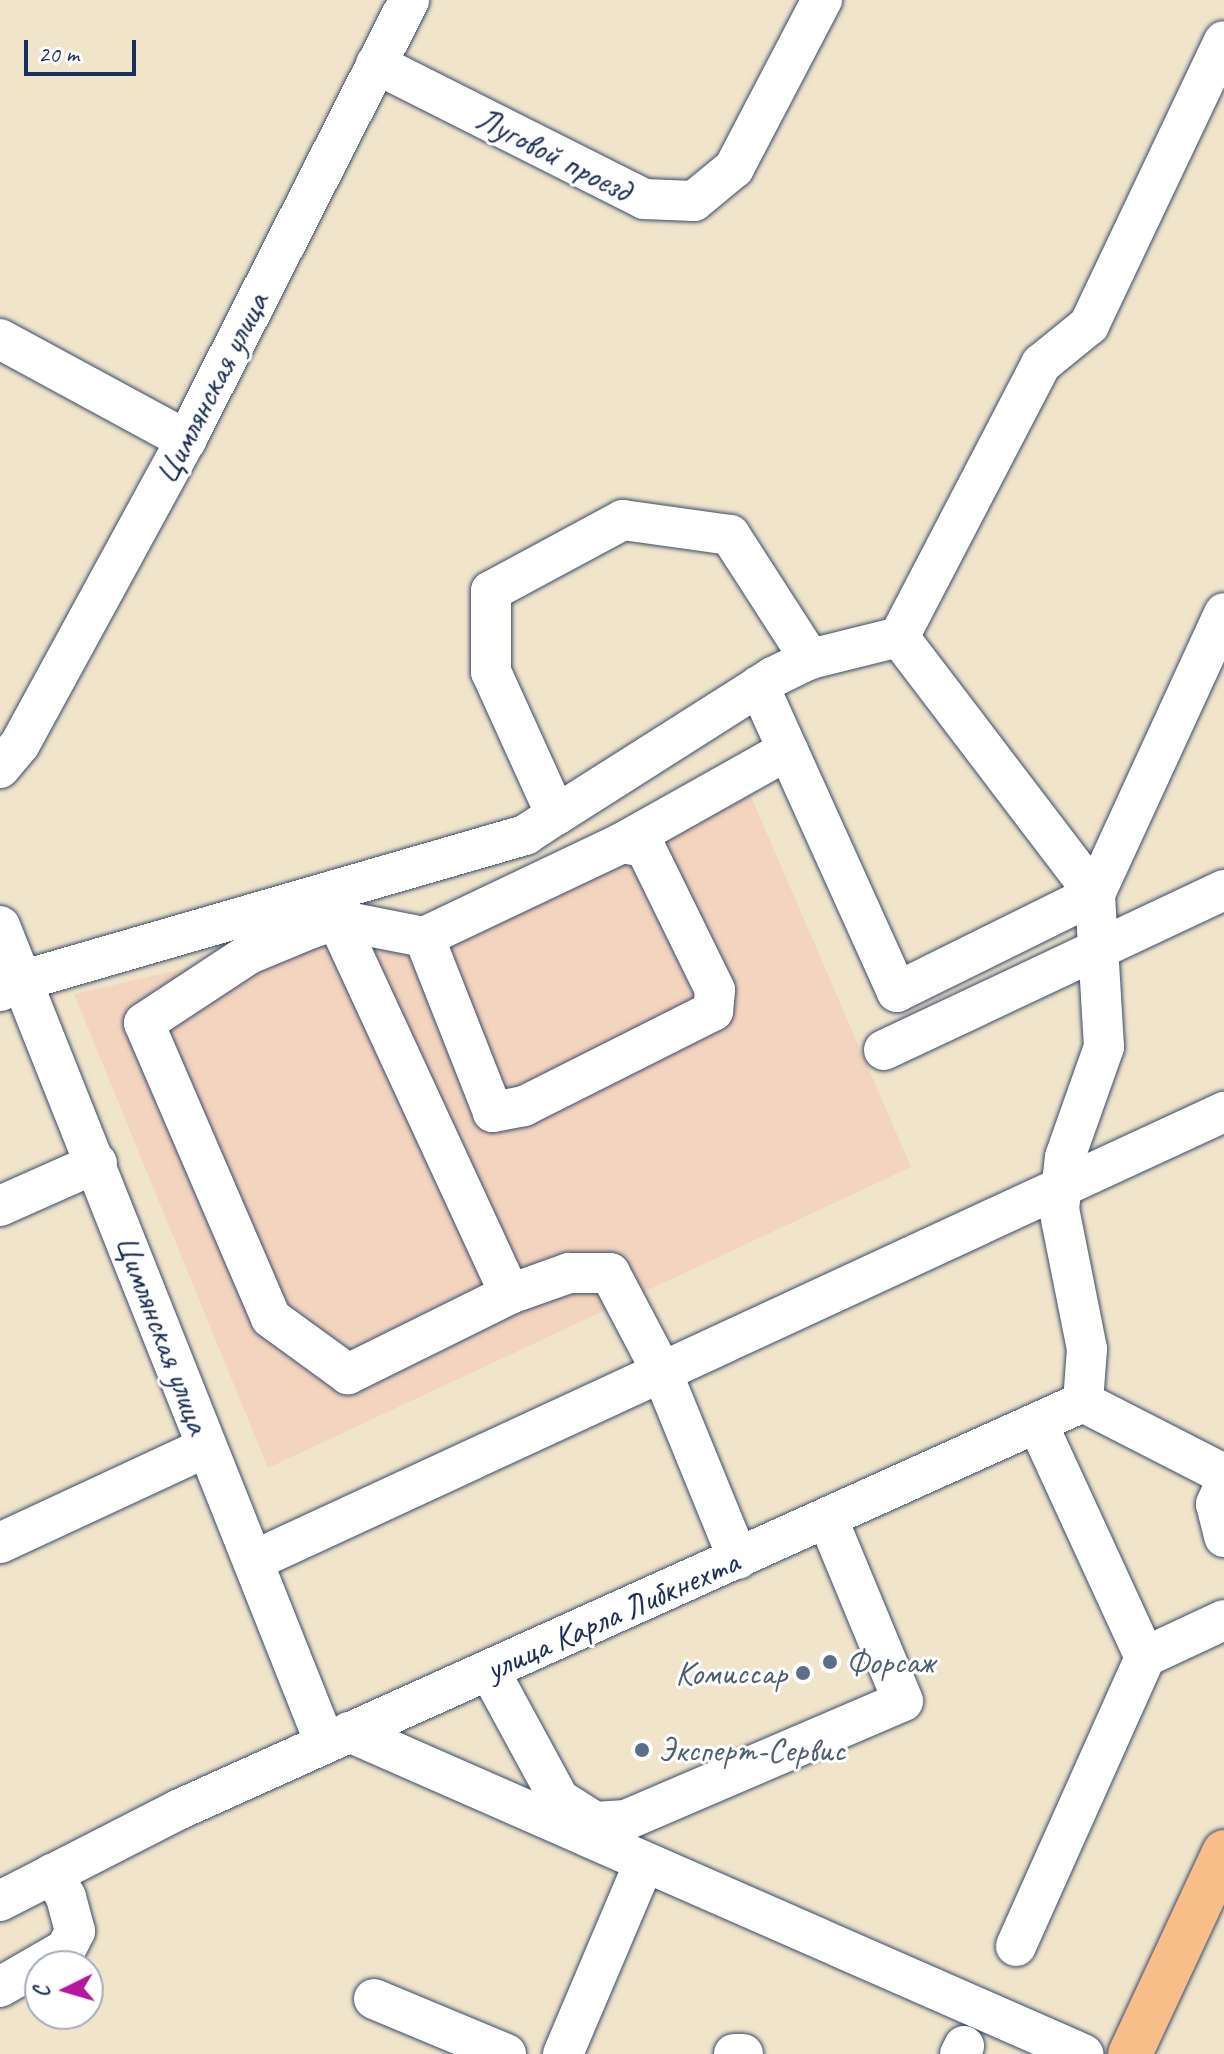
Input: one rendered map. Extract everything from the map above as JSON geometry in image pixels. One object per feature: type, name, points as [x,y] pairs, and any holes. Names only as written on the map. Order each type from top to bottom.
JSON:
[{"type":"main road","points":[[1130,2054],[1224,1852]]},
{"type":"street","name":"Цимлянская улица","points":[[0,768],[20,744],[186,440],[409,0]]},
{"type":"street","name":"Луговой проезд","points":[[376,64],[644,199],[694,201],[734,168],[822,0]]},
{"type":"street","points":[[12,986],[525,835],[759,686],[810,659],[899,637],[1041,364],[1089,325],[1224,41]]},
{"type":"street","points":[[0,339],[186,440]]},
{"type":"street","points":[[556,815],[491,672],[491,591],[623,520],[730,535],[810,659]]},
{"type":"street","points":[[1224,613],[1095,894],[1104,1047],[1065,1157],[1059,1209],[1087,1349],[1083,1402],[1224,1474]]},
{"type":"street","points":[[899,637],[1095,894]]},
{"type":"street","points":[[759,686],[897,992],[1095,894]]},
{"type":"street","points":[[738,1559],[661,1370],[610,1273],[569,1273],[510,1294],[348,1374],[271,1318],[144,1023],[249,954],[337,920],[424,937],[622,843],[788,750]]},
{"type":"street","points":[[424,937],[493,1112],[524,1106],[713,1011],[715,990],[645,847],[622,843]]},
{"type":"street","points":[[884,1050],[1224,890]]},
{"type":"street","points":[[337,920],[510,1294]]},
{"type":"street","name":"Цимлянская улица","points":[[0,926],[12,986],[97,1163],[253,1561],[337,1737]]},
{"type":"street","points":[[253,1561],[1062,1183],[1224,1112]]},
{"type":"street","points":[[0,1206],[97,1163]]},
{"type":"street","name":"улица Карла Либкнехта","points":[[0,1901],[337,1737],[1039,1427],[1083,1402]]},
{"type":"street","points":[[1039,1427],[1145,1657]]},
{"type":"street","points":[[0,1543],[207,1447]]},
{"type":"street","points":[[1224,1486],[1216,1504],[1224,1537]]},
{"type":"street","points":[[489,1670],[559,1799],[595,1822],[626,1820],[903,1701],[828,1520]]},
{"type":"street","points":[[1016,1946],[1145,1657],[1224,1620]]},
{"type":"street","points":[[337,1737],[644,1863],[1083,2054]]},
{"type":"street","points":[[563,2054],[644,1863]]},
{"type":"street","points":[[0,1987],[66,1949],[75,1931],[66,1897],[52,1874]]},
{"type":"street","points":[[374,1999],[506,2054]]},
{"type":"street","points":[[734,2054],[743,2054]]},
{"type":"shaded area","points":[[740,771],[911,1167],[268,1468],[74,994],[471,903]]},
{"type":"place","name":"Форсаж","points":[[830,1662]]},
{"type":"place","name":"Комиссар","points":[[803,1673]]},
{"type":"place","name":"Эксперт-Сервис","points":[[642,1750]]}]
